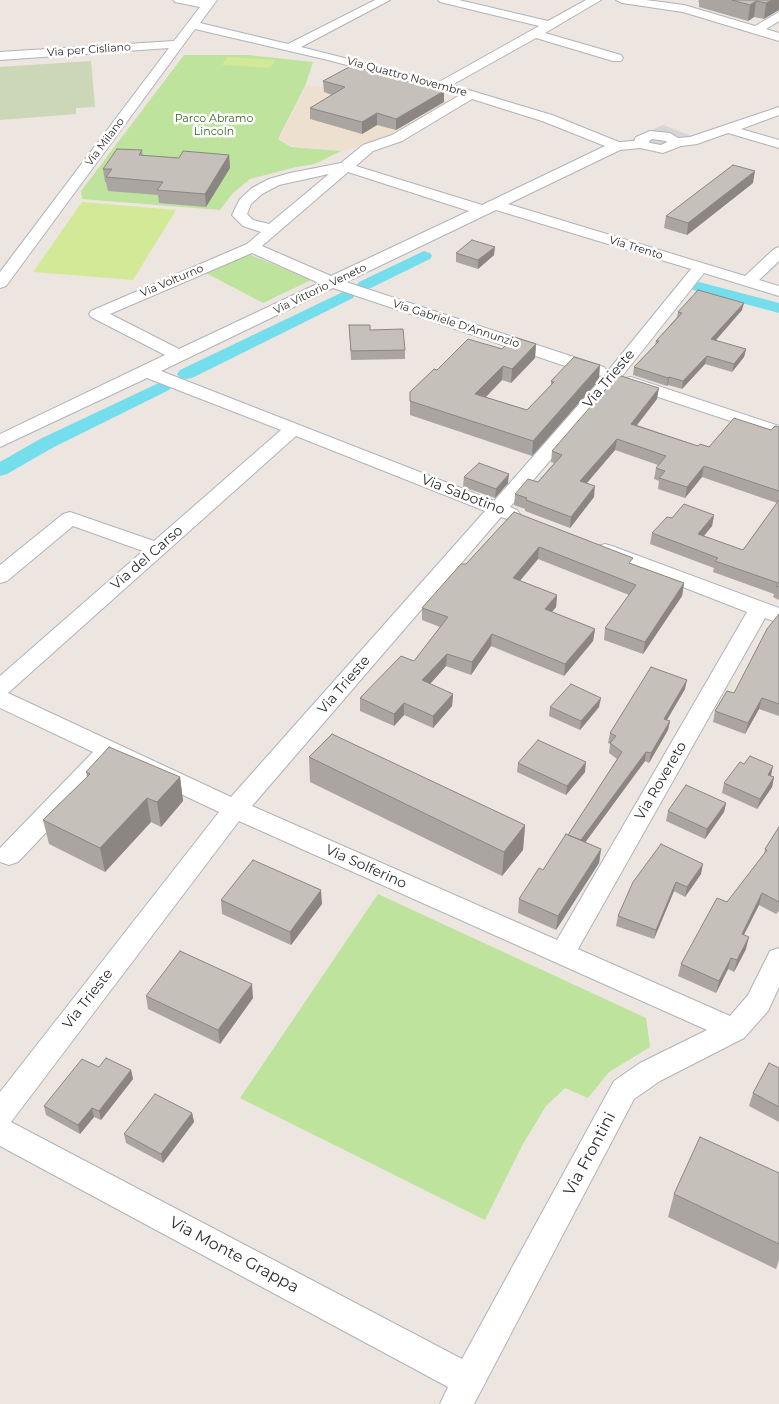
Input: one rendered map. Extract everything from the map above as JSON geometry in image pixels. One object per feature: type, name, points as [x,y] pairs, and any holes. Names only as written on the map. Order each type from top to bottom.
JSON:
[{"type":"street","points":[[179,0],[209,2]]},
{"type":"street","points":[[289,48],[384,0]]},
{"type":"street","points":[[444,0],[548,25]]},
{"type":"street","points":[[441,86],[595,0]]},
{"type":"street","points":[[622,0],[684,9],[779,36]]},
{"type":"street","points":[[684,9],[695,0]]},
{"type":"street","name":"Via Milano","points":[[0,283],[209,2]]},
{"type":"street","points":[[758,30],[779,16]]},
{"type":"street","name":"Via Quattro Novembre","points":[[192,25],[471,94],[547,118],[617,146]]},
{"type":"street","points":[[533,33],[617,58]]},
{"type":"street","name":"Via per Cisliano","points":[[0,56],[178,44]]},
{"type":"street","points":[[333,283],[252,247],[368,148],[398,138],[471,94]]},
{"type":"street","name":"Via Vittorio Veneto","points":[[0,441],[148,372],[617,146],[643,144],[652,148],[663,149],[673,146],[676,142],[692,141],[779,111]]},
{"type":"street","points":[[728,129],[779,144]]},
{"type":"street","points":[[272,230],[248,223],[239,214],[245,202],[257,191],[274,182],[295,176],[344,167]]},
{"type":"street","name":"Via Trento","points":[[344,167],[779,291]]},
{"type":"street","name":"Via Volturno","points":[[180,356],[97,314],[252,247]]},
{"type":"street","points":[[748,282],[779,252]]},
{"type":"street","name":"Via Trieste","points":[[0,1114],[235,809],[613,376],[701,268]]},
{"type":"street","name":"Via Gabriele D'Annunzio","points":[[333,283],[779,432]]},
{"type":"street","name":"Via Sabotino","points":[[148,372],[526,520]]},
{"type":"street","name":"Via del Carso","points":[[0,688],[293,429]]},
{"type":"street","points":[[0,576],[70,518],[157,549]]},
{"type":"street","points":[[592,545],[769,612]]},
{"type":"street","name":"Via Rovereto","points":[[562,954],[769,612]]},
{"type":"street","name":"Via Solferino","points":[[0,699],[235,809],[734,1030]]},
{"type":"street","points":[[9,855],[109,750]]},
{"type":"street","name":"Via Frontini","points":[[463,1392],[624,1090],[650,1072],[734,1030],[758,1003],[779,959]]},
{"type":"street","name":"Via Monte Grappa","points":[[0,1131],[463,1392]]},
{"type":"shaded area","points":[[380,83],[453,103],[396,135],[344,151],[292,146],[279,139],[307,85],[331,88]]},
{"type":"shaded area","points":[[663,125],[700,139],[666,152],[626,147],[623,143]]},
{"type":"green space","name":"Parco Abramo Lincoln","points":[[184,55],[248,55],[313,62],[305,86],[278,139],[291,147],[341,151],[315,164],[250,179],[233,193],[220,210],[82,199],[81,191]]},
{"type":"green space","points":[[227,57],[275,60],[270,68],[222,65]]},
{"type":"green space","points":[[91,61],[95,107],[76,108],[76,114],[0,120],[0,67]]},
{"type":"green space","points":[[82,202],[176,210],[133,280],[33,272]]},
{"type":"green space","points":[[246,253],[311,280],[263,303],[204,272]]},
{"type":"green space","points":[[378,894],[646,1018],[650,1047],[609,1072],[588,1098],[565,1088],[546,1106],[523,1144],[485,1220],[240,1098]]},
{"type":"building","points":[[732,0],[772,0],[766,3],[756,1],[750,5]]},
{"type":"building","points":[[351,66],[444,91],[396,119],[377,113],[362,122],[310,108],[345,87],[323,81]]},
{"type":"building","points":[[117,149],[142,150],[139,155],[179,158],[183,151],[229,155],[205,194],[157,190],[163,182],[106,177],[112,169],[103,169]]},
{"type":"building","points":[[733,165],[755,171],[688,223],[666,216]]},
{"type":"building","points":[[472,240],[495,247],[478,260],[456,253]]},
{"type":"building","points":[[698,290],[744,303],[711,339],[746,349],[734,364],[707,356],[683,381],[634,367],[659,341],[656,341],[682,313],[678,312]]},
{"type":"building","points":[[349,325],[370,325],[370,330],[403,329],[405,350],[351,351]]},
{"type":"building","points":[[514,337],[536,344],[512,369],[503,366],[475,394],[527,410],[554,382],[551,381],[574,357],[600,365],[533,441],[410,401],[410,392],[434,369],[437,370],[468,339],[502,349]]},
{"type":"building","points":[[618,375],[659,388],[631,424],[698,446],[700,444],[709,447],[734,418],[771,430],[775,426],[779,427],[779,491],[704,466],[687,487],[659,478],[665,471],[656,468],[666,456],[617,439],[580,481],[595,486],[571,517],[515,494],[528,479],[538,482],[562,455],[552,451]]},
{"type":"building","points":[[479,463],[509,474],[496,489],[464,477]]},
{"type":"building","points":[[779,500],[779,587],[776,586],[778,583],[715,561],[718,558],[652,533],[667,517],[672,518],[684,504],[714,515],[698,534],[743,550]]},
{"type":"building","points":[[514,512],[633,558],[629,563],[684,583],[645,642],[605,628],[636,585],[539,547],[513,578],[557,595],[545,609],[595,629],[565,664],[492,634],[472,662],[447,654],[422,680],[453,694],[433,716],[404,703],[394,714],[360,698],[401,656],[414,661],[448,617],[422,608],[461,564],[466,564]]},
{"type":"building","points":[[779,614],[779,704],[762,698],[748,723],[715,711],[727,691],[734,693],[767,629]]},
{"type":"building","points":[[651,667],[687,680],[664,719],[670,721],[651,753],[646,752],[581,840],[568,835],[622,752],[610,743],[616,736],[610,733]]},
{"type":"building","points":[[571,684],[601,698],[581,721],[550,707]]},
{"type":"building","points":[[332,734],[525,825],[504,852],[309,757]]},
{"type":"building","points":[[538,740],[586,762],[567,786],[518,763]]},
{"type":"building","points":[[109,747],[180,777],[157,802],[147,798],[100,848],[43,820],[90,774],[86,772]]},
{"type":"building","points":[[750,756],[773,766],[768,775],[774,777],[760,799],[724,783],[740,762],[744,764]]},
{"type":"building","points":[[686,785],[726,803],[707,829],[668,811]]},
{"type":"building","points":[[779,827],[779,902],[762,893],[742,934],[749,937],[737,960],[731,958],[719,981],[681,964],[717,898],[727,902],[767,850],[765,849]]},
{"type":"building","points":[[566,834],[601,849],[558,916],[519,899],[539,868],[543,870]]},
{"type":"building","points":[[661,844],[703,864],[687,887],[676,882],[656,930],[618,916],[633,882]]},
{"type":"building","points":[[253,860],[321,890],[290,932],[221,900]]},
{"type":"building","points":[[180,951],[252,984],[218,1030],[146,996]]},
{"type":"building","points":[[106,1058],[131,1070],[99,1111],[92,1108],[78,1125],[44,1106],[82,1059],[99,1067]]},
{"type":"building","points":[[769,1063],[779,1068],[779,1107],[753,1093]]},
{"type":"building","points":[[155,1094],[192,1113],[161,1154],[124,1134]]},
{"type":"building","points":[[700,1137],[779,1173],[779,1244],[674,1194]]},
{"type":"waterway","points":[[365,285],[424,256]]},
{"type":"waterway","points":[[699,287],[779,308]]},
{"type":"waterway","points":[[186,374],[347,295]]},
{"type":"waterway","points":[[0,470],[47,443],[163,386]]}]
